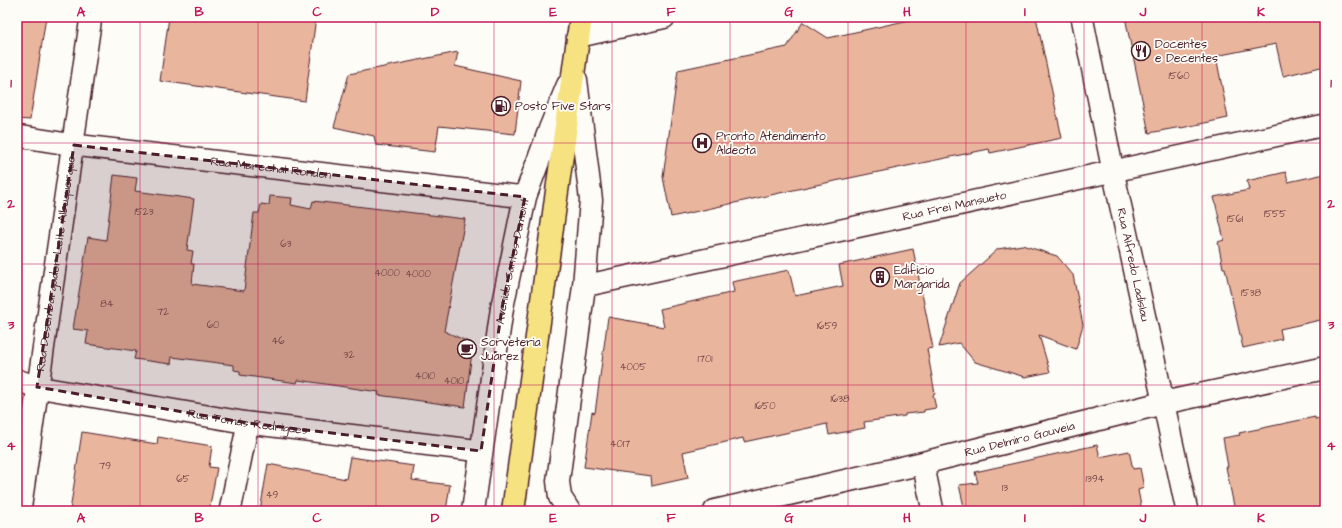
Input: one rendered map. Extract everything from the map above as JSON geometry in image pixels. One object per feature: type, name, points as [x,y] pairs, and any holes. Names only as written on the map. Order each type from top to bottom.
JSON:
[{"type":"main road","name":"Avenida Santos Dumont","points":[[513,511],[579,26]]},
{"type":"street","name":"Rua Desembargador Leite Albuquerque","points":[[20,511],[37,387],[74,145],[91,17]]},
{"type":"street","points":[[579,26],[664,17]]},
{"type":"street","name":"Rua Alfredo Ladislau","points":[[1082,17],[1113,171],[1187,511]]},
{"type":"street","name":"Avenida Santos Dumont","points":[[473,511],[502,308],[525,198],[574,67]]},
{"type":"street","name":"Avenida Santos Dumont","points":[[570,511],[560,497],[558,481],[584,286],[591,200],[574,67]]},
{"type":"street","name":"Rua Frei Mansueto","points":[[584,286],[1325,125]]},
{"type":"street","name":"Rua Marechal Rondon","points":[[17,136],[74,145],[525,198]]},
{"type":"street","name":"Rua Delmiro Gouveia","points":[[715,511],[923,463],[1163,403],[1325,368]]},
{"type":"street","name":"Rua Tomás Rodrigues","points":[[17,380],[37,387],[248,423],[481,451]]},
{"type":"street","points":[[230,511],[248,423]]},
{"type":"street","points":[[923,463],[933,511]]},
{"type":"highlighted area","points":[[74,145],[525,197],[502,308],[481,451],[248,423],[37,387]]},
{"type":"building","points":[[17,17],[46,17],[30,120],[17,119]]},
{"type":"building","points":[[169,17],[316,17],[305,101],[160,81]]},
{"type":"building","points":[[923,17],[1036,17],[1062,138],[990,153],[989,149],[671,217],[663,177],[678,70],[787,47],[803,22],[828,38]]},
{"type":"building","points":[[1125,17],[1325,17],[1325,66],[1283,76],[1276,44],[1216,56],[1228,118],[1149,133]]},
{"type":"building","points":[[458,52],[455,66],[521,81],[515,134],[439,126],[435,152],[376,145],[374,136],[334,127],[349,74]]},
{"type":"building","points":[[1286,172],[1288,182],[1325,174],[1325,319],[1280,329],[1282,339],[1243,348],[1218,242],[1224,240],[1214,197],[1249,190],[1247,181]]},
{"type":"building","points":[[114,175],[137,178],[135,191],[194,199],[187,250],[193,251],[191,264],[194,264],[192,284],[244,291],[254,213],[259,213],[261,204],[269,205],[270,196],[292,198],[291,205],[311,209],[313,201],[465,219],[444,331],[473,344],[465,407],[378,395],[379,392],[298,380],[297,383],[240,375],[240,371],[234,370],[234,365],[172,357],[171,364],[134,359],[136,351],[86,344],[88,331],[73,329],[88,237],[106,240]]},
{"type":"building","points":[[1022,245],[1057,256],[1073,275],[1083,325],[1076,349],[1039,335],[1050,372],[1025,377],[975,362],[959,343],[939,347],[960,283],[998,249]]},
{"type":"building","points":[[913,249],[933,348],[927,349],[936,408],[924,410],[924,412],[905,414],[905,416],[864,422],[865,428],[829,435],[827,424],[744,442],[743,438],[683,452],[688,478],[652,486],[651,476],[584,467],[592,412],[595,413],[608,317],[664,327],[660,309],[734,292],[732,282],[789,270],[795,296],[843,286],[839,265]]},
{"type":"building","points":[[1315,417],[1315,419],[1325,417],[1325,511],[1235,511],[1226,467],[1228,467],[1223,438],[1240,435],[1239,433]]},
{"type":"building","points":[[82,432],[157,444],[158,437],[212,446],[209,467],[217,468],[209,511],[165,511],[147,508],[146,511],[70,511]]},
{"type":"building","points":[[1097,445],[1100,457],[1129,451],[1133,469],[1140,468],[1144,488],[1138,490],[1142,511],[965,511],[959,485],[978,483],[975,472]]},
{"type":"building","points":[[350,457],[414,466],[412,480],[450,485],[446,511],[260,511],[268,464],[346,479]]},
{"type":"place","name":"Docentes e Decentes","points":[[1141,51]]},
{"type":"place","name":"Posto Five Stars","points":[[501,106]]},
{"type":"place","name":"Pronto Atendimento Aldeota","points":[[702,143]]},
{"type":"place","name":"Edifício Margarida","points":[[880,277]]},
{"type":"place","name":"Sorveteria Juarez","points":[[467,349]]}]
